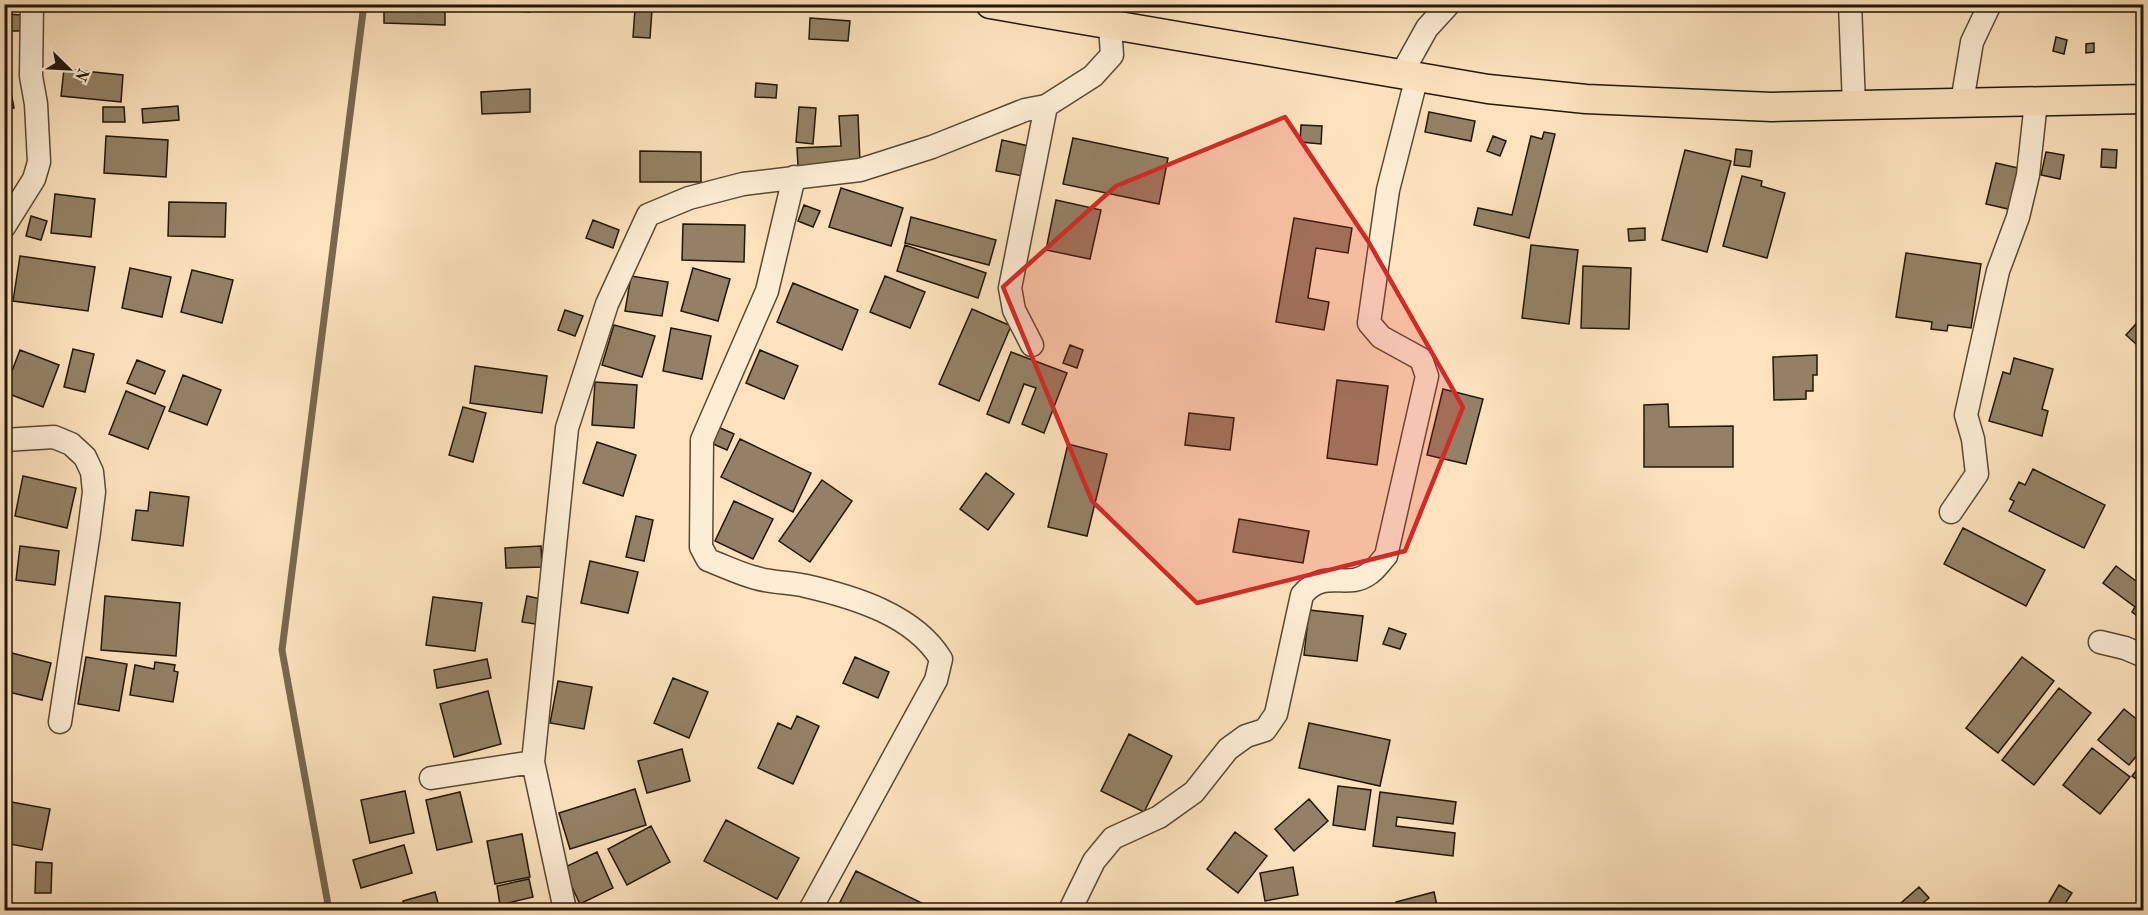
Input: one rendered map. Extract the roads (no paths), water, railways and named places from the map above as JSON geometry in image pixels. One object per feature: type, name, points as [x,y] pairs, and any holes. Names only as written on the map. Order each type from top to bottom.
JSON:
[{"type":"main road","points":[[990,4],[1488,89],[1586,99],[1772,107],[2144,99]]},
{"type":"street","points":[[4,227],[34,179],[39,162],[36,104],[31,75],[32,4]]},
{"type":"street","points":[[1070,910],[1094,861],[1113,838],[1158,817],[1194,792],[1228,749],[1246,736],[1265,730],[1276,714],[1302,595],[1311,584],[1322,580],[1348,581],[1369,574],[1386,556],[1417,430],[1427,376],[1421,359],[1381,338],[1369,323],[1388,190],[1409,74],[1427,28],[1449,4]]},
{"type":"street","points":[[1850,4],[1854,105]]},
{"type":"street","points":[[1962,102],[1972,42],[1990,4]]},
{"type":"street","points":[[565,910],[533,762],[567,428],[607,304],[648,215],[690,198],[743,184],[860,170],[932,147],[1025,110],[1046,106],[1093,76],[1112,55],[1110,26]]},
{"type":"street","points":[[1951,512],[1977,474],[1973,439],[1966,415],[1998,271],[2018,217],[2028,175],[2036,102]]},
{"type":"street","points":[[1032,345],[1014,310],[1010,288],[1046,106]]},
{"type":"street","points":[[794,177],[767,291],[702,440],[701,548],[708,560],[756,579],[805,586],[862,601],[898,620],[931,643],[941,659],[936,680],[810,910]]},
{"type":"street","points":[[4,440],[54,438],[71,444],[85,457],[92,472],[94,492],[89,532],[60,722]]},
{"type":"street","points":[[2100,642],[2125,648],[2144,656]]},
{"type":"street","points":[[431,778],[533,762]]},
{"type":"waterway","points":[[329,910],[282,650],[364,4]]}]
